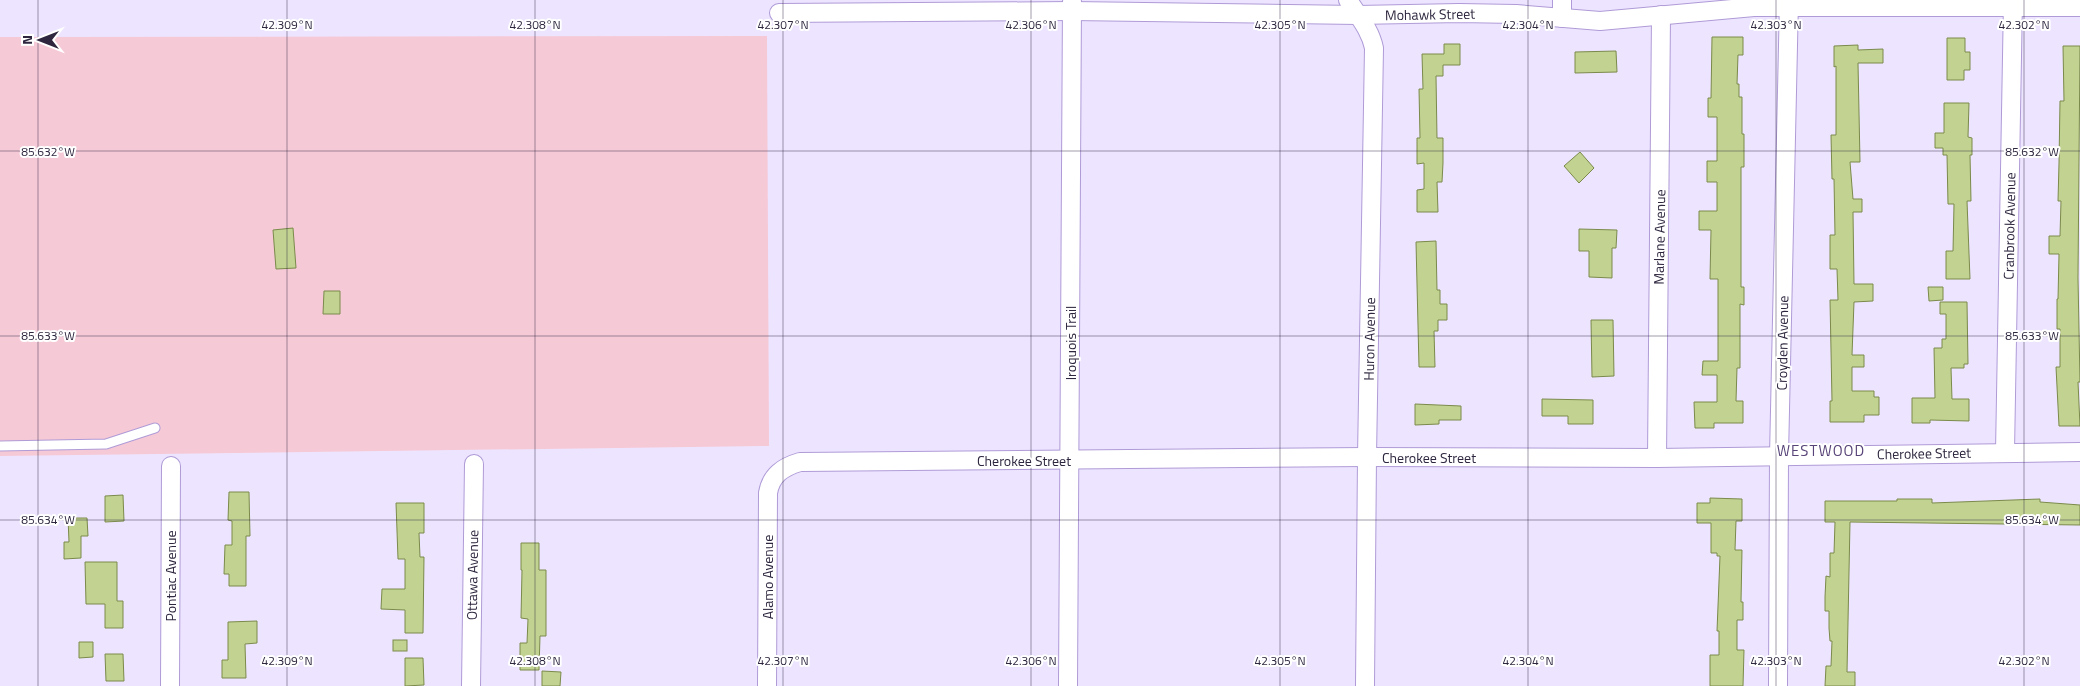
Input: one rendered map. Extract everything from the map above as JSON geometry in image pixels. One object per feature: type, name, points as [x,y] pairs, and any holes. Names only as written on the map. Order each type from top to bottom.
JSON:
[{"type":"street","name":"Huron Avenue","points":[[1348,0],[1371,36],[1374,48],[1365,686]]},
{"type":"street","points":[[1562,0],[1562,18]]},
{"type":"street","name":"Mohawk Street","points":[[778,13],[1072,6],[1358,15],[1516,14],[1600,21],[1789,4],[2013,4],[2080,7]]},
{"type":"street","name":"Croyden Avenue","points":[[1778,686],[1780,456],[1789,4]]},
{"type":"street","name":"Cranbrook Avenue","points":[[2005,452],[2013,4]]},
{"type":"street","name":"Iroquois Trail","points":[[1068,686],[1072,6]]},
{"type":"street","name":"Marlane Avenue","points":[[1657,458],[1661,15]]},
{"type":"street","name":"Cherokee Street","points":[[780,472],[790,465],[800,462],[1367,457],[1657,458],[2080,452]]},
{"type":"street","name":"Ottawa Avenue","points":[[470,686],[474,464]]},
{"type":"street","name":"Pontiac Avenue","points":[[170,686],[171,466]]},
{"type":"street","name":"Alamo Avenue","points":[[767,686],[768,493],[770,483],[780,472]]},
{"type":"lane","points":[[0,446],[106,444],[155,428]]},
{"type":"shaded area","points":[[767,36],[769,446],[0,456],[0,37]]},
{"type":"building","points":[[1712,37],[1743,37],[1743,55],[1738,55],[1737,84],[1739,84],[1739,97],[1742,97],[1742,134],[1744,134],[1744,167],[1741,167],[1741,287],[1744,287],[1744,305],[1740,304],[1740,368],[1737,368],[1736,401],[1743,401],[1743,423],[1714,423],[1714,428],[1695,428],[1694,402],[1717,402],[1717,375],[1702,375],[1703,361],[1718,361],[1718,279],[1710,279],[1711,230],[1699,230],[1699,211],[1717,211],[1717,182],[1707,182],[1707,161],[1717,161],[1717,117],[1708,117],[1708,98],[1711,98]]},
{"type":"building","points":[[1947,38],[1965,38],[1965,52],[1970,52],[1970,70],[1964,70],[1964,80],[1947,80]]},
{"type":"building","points":[[1444,44],[1460,44],[1460,65],[1443,65],[1443,76],[1436,76],[1437,138],[1443,138],[1442,182],[1437,182],[1438,212],[1417,212],[1417,190],[1424,189],[1424,163],[1417,164],[1417,138],[1420,138],[1419,89],[1423,89],[1422,54],[1444,54]]},
{"type":"building","points":[[1858,45],[1858,50],[1883,49],[1883,63],[1858,63],[1860,162],[1850,162],[1853,199],[1862,199],[1862,212],[1853,212],[1854,284],[1873,284],[1873,301],[1854,302],[1852,355],[1864,355],[1864,367],[1852,367],[1852,391],[1874,391],[1874,397],[1879,397],[1879,415],[1864,415],[1864,422],[1830,422],[1830,401],[1832,401],[1830,300],[1838,300],[1837,269],[1830,269],[1830,235],[1835,235],[1831,135],[1836,135],[1836,66],[1834,67],[1834,46]]},
{"type":"building","points":[[2063,46],[2080,46],[2078,278],[2080,382],[2078,382],[2080,426],[2059,426],[2056,367],[2060,367],[2060,329],[2057,329],[2059,254],[2049,254],[2049,236],[2060,236],[2061,201],[2058,201],[2060,101],[2064,101]]},
{"type":"building","points":[[1616,51],[1617,72],[1575,73],[1575,52]]},
{"type":"building","points":[[1944,103],[1969,103],[1968,137],[1972,138],[1972,155],[1970,155],[1971,201],[1967,201],[1970,279],[1946,279],[1946,251],[1953,251],[1954,204],[1948,204],[1947,155],[1943,155],[1943,148],[1935,148],[1935,133],[1944,133]]},
{"type":"building","points":[[1580,152],[1594,168],[1579,183],[1564,166]]},
{"type":"building","points":[[293,228],[296,268],[276,269],[273,230]]},
{"type":"building","points":[[1579,229],[1617,230],[1616,248],[1612,248],[1612,278],[1589,277],[1589,251],[1579,251]]},
{"type":"building","points":[[1436,241],[1437,290],[1440,290],[1440,304],[1447,304],[1447,320],[1438,320],[1438,331],[1434,331],[1435,367],[1419,367],[1416,242]]},
{"type":"building","points":[[1928,287],[1943,287],[1943,300],[1929,301]]},
{"type":"building","points":[[324,291],[340,291],[340,314],[323,314]]},
{"type":"building","points":[[1940,302],[1967,302],[1968,364],[1964,364],[1964,368],[1951,368],[1952,399],[1969,399],[1969,421],[1930,420],[1930,423],[1912,423],[1912,398],[1935,398],[1934,348],[1942,348],[1942,339],[1946,339],[1946,314],[1940,314]]},
{"type":"building","points":[[1591,320],[1613,320],[1614,376],[1592,377]]},
{"type":"building","points":[[1542,399],[1593,400],[1593,424],[1568,424],[1568,416],[1542,416]]},
{"type":"building","points":[[1415,404],[1461,406],[1461,420],[1439,420],[1439,424],[1415,425]]},
{"type":"building","points":[[229,492],[249,492],[250,536],[246,536],[246,586],[229,586],[229,574],[224,574],[225,545],[232,545],[232,521],[228,520]]},
{"type":"building","points":[[123,495],[124,521],[105,522],[105,496]]},
{"type":"building","points":[[1710,498],[1742,499],[1742,521],[1736,521],[1735,550],[1742,550],[1741,602],[1743,602],[1743,620],[1737,620],[1737,650],[1744,650],[1743,686],[1710,686],[1710,655],[1719,655],[1719,631],[1717,631],[1720,556],[1717,556],[1717,553],[1711,553],[1711,523],[1697,523],[1697,503],[1710,503]]},
{"type":"building","points":[[1897,499],[1932,499],[1932,503],[2040,499],[2040,502],[2080,505],[2080,525],[1850,522],[1847,672],[1855,672],[1855,686],[1825,686],[1826,666],[1831,666],[1832,641],[1830,641],[1829,611],[1825,611],[1826,576],[1830,577],[1830,553],[1834,553],[1835,522],[1825,522],[1825,501],[1897,501]]},
{"type":"building","points":[[396,503],[424,503],[424,533],[419,533],[420,557],[424,557],[423,633],[405,633],[405,610],[381,609],[382,589],[405,589],[405,559],[398,559]]},
{"type":"building","points":[[68,518],[87,518],[88,536],[81,536],[81,558],[64,559],[64,542],[69,542]]},
{"type":"building","points":[[521,543],[539,543],[539,570],[546,570],[546,636],[540,636],[539,670],[520,670],[520,643],[527,643],[528,619],[521,618]]},
{"type":"building","points":[[85,562],[117,562],[117,601],[123,601],[123,628],[105,628],[105,604],[86,604]]},
{"type":"building","points":[[257,621],[257,643],[245,644],[246,678],[222,678],[222,660],[228,660],[228,622]]},
{"type":"building","points":[[393,640],[407,640],[407,651],[393,651]]},
{"type":"building","points":[[79,642],[93,642],[93,657],[79,658]]},
{"type":"building","points":[[105,654],[123,654],[124,681],[106,681]]},
{"type":"building","points":[[405,658],[423,658],[424,685],[405,686]]},
{"type":"building","points":[[542,671],[561,672],[560,686],[542,686]]},
{"type":"district","name":"WESTWOOD","points":[[1821,450]]}]
